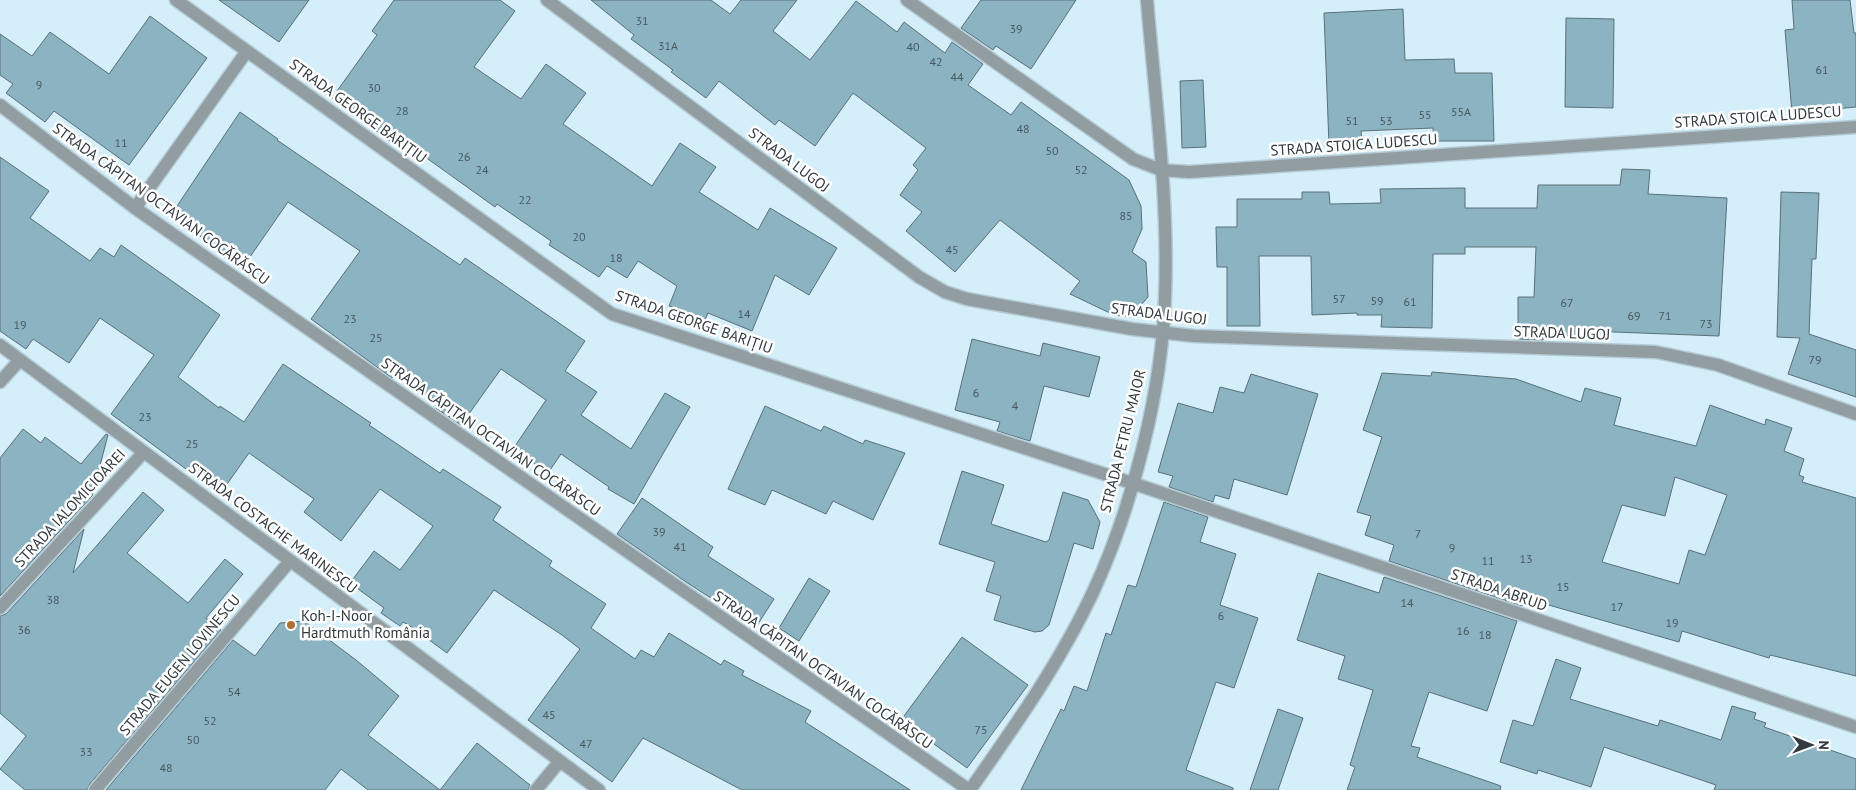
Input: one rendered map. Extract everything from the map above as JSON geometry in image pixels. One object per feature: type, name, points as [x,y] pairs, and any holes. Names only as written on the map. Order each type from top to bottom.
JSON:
[{"type":"street","name":"STRADA GEORGE BARIȚIU","points":[[176,0],[612,314],[1132,484]]},
{"type":"street","name":"STRADA LUGOJ","points":[[547,0],[919,278],[945,292],[967,300],[1132,329],[1194,336],[1656,352],[1718,365],[1856,414]]},
{"type":"street","name":"STRADA STOICA LUDESCU","points":[[907,0],[1133,159],[1161,170],[1189,172],[1856,127]]},
{"type":"street","name":"STRADA PETRU MAIOR","points":[[970,790],[1036,693],[1094,590],[1117,532],[1132,484],[1152,403],[1163,333],[1165,296],[1161,170],[1147,0]]},
{"type":"street","points":[[135,208],[247,51]]},
{"type":"street","name":"STRADA CĂPITAN OCTAVIAN COCĂRĂSCU","points":[[0,104],[135,208],[970,790]]},
{"type":"street","name":"STRADA COSTACHE MARINESCU","points":[[0,345],[599,790]]},
{"type":"street","points":[[0,382],[20,360]]},
{"type":"street","name":"STRADA IALOMICIOAREI","points":[[0,608],[144,452]]},
{"type":"street","name":"STRADA ABRUD","points":[[1132,484],[1856,727]]},
{"type":"street","name":"STRADA EUGEN LOVINESCU","points":[[95,790],[290,561]]},
{"type":"street","points":[[536,790],[560,761]]},
{"type":"building","points":[[219,0],[309,0],[279,42]]},
{"type":"building","points":[[394,0],[500,0],[515,11],[474,67],[521,99],[546,64],[586,93],[563,124],[652,186],[680,143],[716,167],[699,192],[758,230],[770,208],[837,248],[809,295],[775,275],[752,331],[708,313],[705,320],[669,306],[677,286],[638,261],[627,278],[607,266],[599,277],[549,245],[551,241],[497,204],[495,207],[407,144],[402,150],[332,98],[377,35],[372,31]]},
{"type":"building","points":[[591,0],[711,0],[730,14],[741,0],[797,0],[773,31],[810,60],[856,1],[897,32],[904,22],[945,53],[952,42],[983,64],[968,85],[1011,115],[1021,102],[1129,180],[1141,206],[1142,229],[1132,252],[1146,262],[1148,297],[1131,317],[1114,315],[1070,294],[1080,281],[1000,220],[955,272],[906,231],[922,212],[900,195],[918,170],[913,165],[926,148],[853,93],[815,146],[779,120],[775,125],[719,81],[706,98],[671,72],[673,70],[631,39],[634,35]]},
{"type":"building","points":[[981,0],[1076,0],[1031,69],[996,46],[993,50],[961,28]]},
{"type":"building","points":[[1792,0],[1850,0],[1854,33],[1856,33],[1856,107],[1792,113],[1785,30],[1794,29]]},
{"type":"building","points":[[1403,9],[1405,60],[1454,59],[1455,73],[1492,73],[1494,141],[1434,141],[1433,128],[1361,131],[1362,143],[1329,145],[1324,13]]},
{"type":"building","points":[[150,16],[207,58],[129,165],[54,111],[45,122],[6,93],[13,84],[0,75],[0,34],[32,56],[50,32],[109,74]]},
{"type":"building","points":[[1566,18],[1614,19],[1613,108],[1565,107]]},
{"type":"building","points":[[1203,80],[1206,147],[1182,148],[1180,81]]},
{"type":"building","points":[[240,112],[277,140],[460,265],[465,258],[585,341],[565,371],[597,392],[581,415],[631,449],[665,393],[690,407],[634,504],[608,489],[609,487],[561,454],[548,473],[513,449],[546,400],[501,369],[461,425],[436,408],[440,403],[395,373],[392,378],[311,319],[360,251],[288,202],[243,267],[171,215]]},
{"type":"building","points":[[0,157],[49,191],[30,218],[90,261],[100,248],[114,257],[121,245],[220,315],[178,377],[219,408],[220,406],[244,422],[283,364],[371,423],[369,425],[440,473],[443,469],[501,507],[493,520],[552,561],[549,566],[606,604],[591,628],[635,659],[641,650],[654,657],[669,633],[721,665],[724,660],[744,671],[742,675],[811,711],[805,722],[910,790],[742,790],[643,738],[612,782],[528,720],[580,649],[562,635],[494,590],[447,653],[413,628],[403,622],[400,626],[381,613],[384,608],[350,583],[374,551],[400,570],[433,526],[380,489],[341,541],[304,512],[314,499],[249,453],[220,494],[111,414],[154,355],[100,318],[69,363],[33,339],[26,349],[0,331]]},
{"type":"building","points":[[1622,169],[1650,170],[1648,194],[1727,198],[1719,336],[1588,331],[1588,336],[1543,335],[1543,340],[1518,339],[1518,297],[1534,297],[1536,247],[1465,247],[1465,254],[1433,254],[1432,328],[1381,327],[1382,315],[1357,315],[1357,313],[1312,315],[1311,256],[1259,256],[1260,326],[1227,326],[1227,267],[1217,267],[1216,227],[1237,227],[1237,199],[1302,199],[1302,192],[1329,192],[1330,204],[1381,203],[1380,189],[1465,188],[1465,208],[1537,208],[1538,185],[1620,185]]},
{"type":"building","points":[[1781,192],[1819,193],[1816,259],[1812,259],[1809,334],[1856,350],[1856,397],[1788,374],[1800,338],[1777,337]]},
{"type":"building","points":[[972,339],[1040,356],[1043,343],[1100,357],[1089,397],[1044,386],[1030,441],[997,431],[1000,422],[955,410]]},
{"type":"building","points":[[1432,372],[1516,379],[1581,402],[1585,388],[1621,398],[1614,425],[1696,446],[1710,405],[1765,425],[1766,419],[1792,428],[1784,451],[1804,459],[1799,475],[1804,477],[1802,482],[1856,498],[1856,676],[1770,655],[1769,658],[1682,631],[1679,642],[1545,604],[1544,609],[1523,603],[1522,606],[1389,561],[1394,545],[1365,535],[1371,516],[1357,512],[1382,437],[1363,430],[1382,373],[1431,376]],"holes":[[[1675,477],[1727,495],[1705,555],[1689,550],[1679,584],[1602,562],[1622,505],[1665,516]]]},
{"type":"building","points":[[1251,374],[1318,394],[1287,495],[1234,479],[1229,499],[1215,495],[1213,502],[1169,487],[1173,476],[1158,472],[1178,403],[1213,413],[1220,387],[1244,393]]},
{"type":"building","points":[[765,406],[821,431],[824,426],[863,444],[865,440],[905,453],[873,520],[833,501],[826,514],[772,490],[765,505],[728,489]]},
{"type":"building","points":[[23,429],[41,443],[45,437],[81,464],[106,434],[108,435],[92,496],[0,596],[0,458]]},
{"type":"building","points":[[962,471],[1004,485],[991,524],[1046,542],[1049,540],[1063,492],[1088,500],[1100,522],[1093,549],[1074,543],[1049,625],[1042,631],[1035,632],[994,620],[1001,596],[986,591],[995,562],[939,544]]},
{"type":"building","points":[[143,492],[164,510],[127,553],[188,603],[225,559],[243,574],[206,618],[221,630],[89,785],[87,790],[25,790],[0,769],[26,736],[0,713],[0,616],[6,614],[84,529],[73,573]]},
{"type":"building","points":[[642,498],[713,547],[708,556],[774,599],[756,627],[689,584],[617,534]]},
{"type":"building","points":[[1164,502],[1208,517],[1200,542],[1236,554],[1220,605],[1258,618],[1234,688],[1216,682],[1186,770],[1233,788],[1233,790],[1021,790],[1061,709],[1064,711],[1074,686],[1087,691],[1106,633],[1111,635],[1128,585],[1136,587]]},
{"type":"building","points":[[1318,573],[1379,593],[1384,577],[1517,621],[1487,711],[1429,692],[1411,746],[1420,748],[1417,757],[1501,786],[1500,790],[1347,790],[1355,767],[1350,765],[1373,690],[1338,679],[1345,656],[1297,640]]},
{"type":"building","points":[[809,578],[830,591],[799,641],[779,628]]},
{"type":"building","points":[[304,621],[356,660],[399,696],[368,735],[440,790],[368,790],[341,769],[325,790],[106,790],[233,640],[255,656],[280,623]]},
{"type":"building","points":[[962,637],[1028,685],[967,768],[901,720]]},
{"type":"building","points":[[1556,659],[1581,668],[1570,699],[1658,726],[1660,720],[1721,740],[1732,706],[1756,713],[1754,719],[1766,723],[1764,727],[1856,759],[1856,790],[1714,790],[1716,785],[1604,747],[1591,787],[1538,770],[1537,774],[1500,762],[1513,720],[1533,726]]},
{"type":"building","points":[[1278,709],[1303,718],[1278,790],[1250,790]]},
{"type":"building","points":[[477,743],[530,785],[528,790],[440,790]]},
{"type":"place","name":"Koh-I-Noor Hardtmuth România","points":[[291,625]]}]
